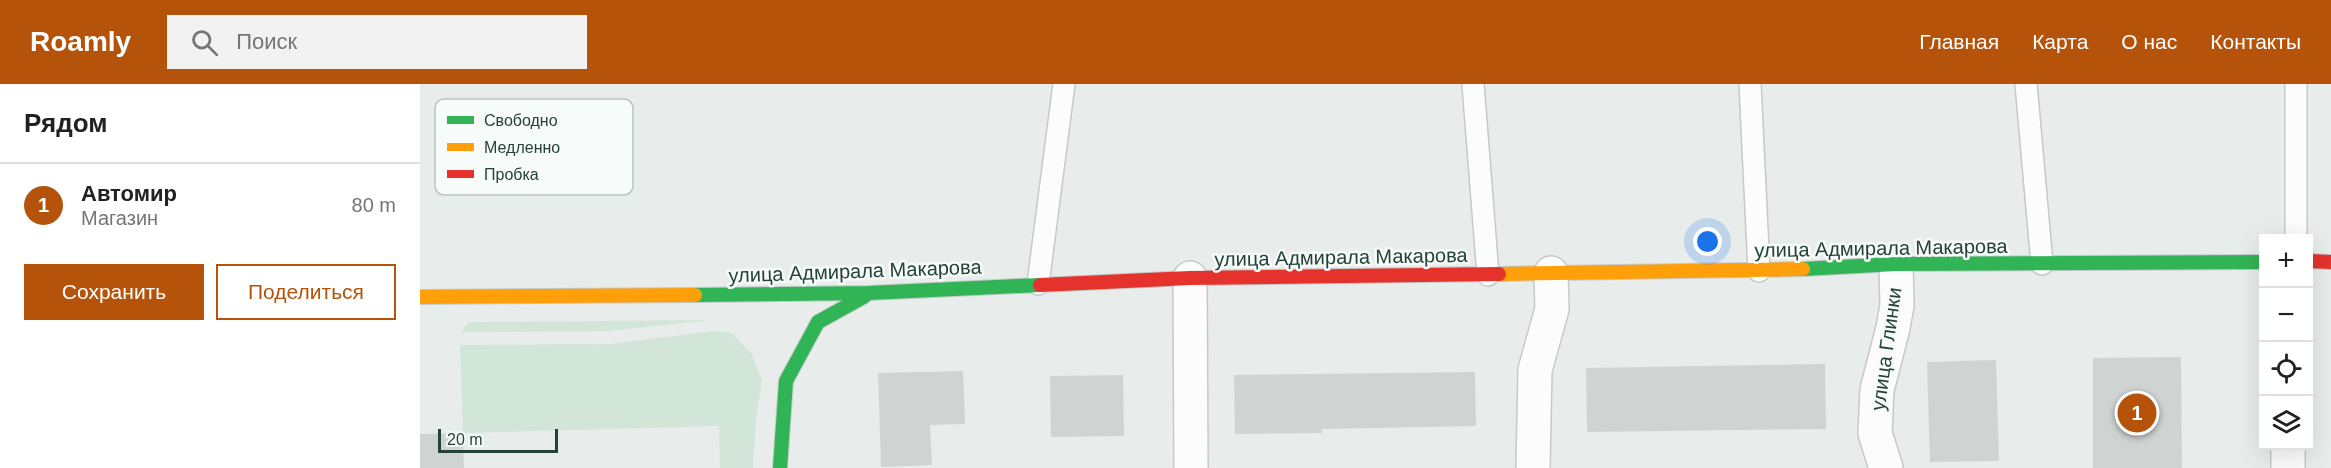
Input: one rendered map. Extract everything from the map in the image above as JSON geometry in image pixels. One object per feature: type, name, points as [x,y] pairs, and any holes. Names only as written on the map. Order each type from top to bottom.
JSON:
[{"type":"street","points":[[2313,261],[2331,262]]},
{"type":"street","name":"улица Адмирала Макарова","points":[[420,297],[869,293],[1190,278],[1759,271],[1896,264],[2259,262]]},
{"type":"street","name":"улица Глинки","points":[[1886,468],[1875,433],[1877,390],[1895,316],[1896,264]]},
{"type":"street","points":[[1533,468],[1535,370],[1552,309],[1551,273]]},
{"type":"street","points":[[1190,278],[1191,468]]},
{"type":"street","points":[[780,468],[786,381],[818,322],[869,293]]},
{"type":"street","points":[[2288,450],[2288,468]]},
{"type":"lane","points":[[1038,284],[1064,84]]},
{"type":"lane","points":[[1473,84],[1488,275]]},
{"type":"lane","points":[[1750,84],[1759,271]]},
{"type":"lane","points":[[2026,84],[2042,264]]},
{"type":"lane","points":[[2296,84],[2296,234]]},
{"type":"green space","points":[[711,320],[608,331],[461,332],[469,322]]},
{"type":"green space","points":[[713,331],[732,333],[751,353],[762,380],[756,419],[753,468],[720,468],[719,426],[463,433],[460,345],[609,344]]},
{"type":"building","points":[[2181,357],[2182,468],[2093,468],[2093,358]]},
{"type":"building","points":[[1996,360],[1999,461],[1930,462],[1927,362]]},
{"type":"building","points":[[1825,364],[1826,429],[1587,432],[1586,368]]},
{"type":"building","points":[[963,371],[965,424],[930,425],[932,465],[881,467],[878,373]]},
{"type":"building","points":[[1475,372],[1476,426],[1322,429],[1322,433],[1235,434],[1234,375]]},
{"type":"building","points":[[1123,375],[1124,436],[1051,437],[1050,376]]},
{"type":"building","points":[[463,433],[464,468],[420,468],[420,434]]},
{"type":"traffic: fast","points":[[1803,269],[1896,264],[2259,262]]},
{"type":"traffic: fast","points":[[695,295],[869,293],[1040,285]]},
{"type":"traffic: fast","points":[[780,468],[786,381],[818,322],[865,296]]},
{"type":"traffic: slow","points":[[1499,274],[1803,269]]},
{"type":"traffic: slow","points":[[420,297],[695,295]]},
{"type":"traffic: jam","points":[[2313,261],[2331,262]]},
{"type":"traffic: jam","points":[[1040,285],[1190,278],[1499,274]]},
{"type":"place","name":"Автомир","points":[[2137,413]]}]
